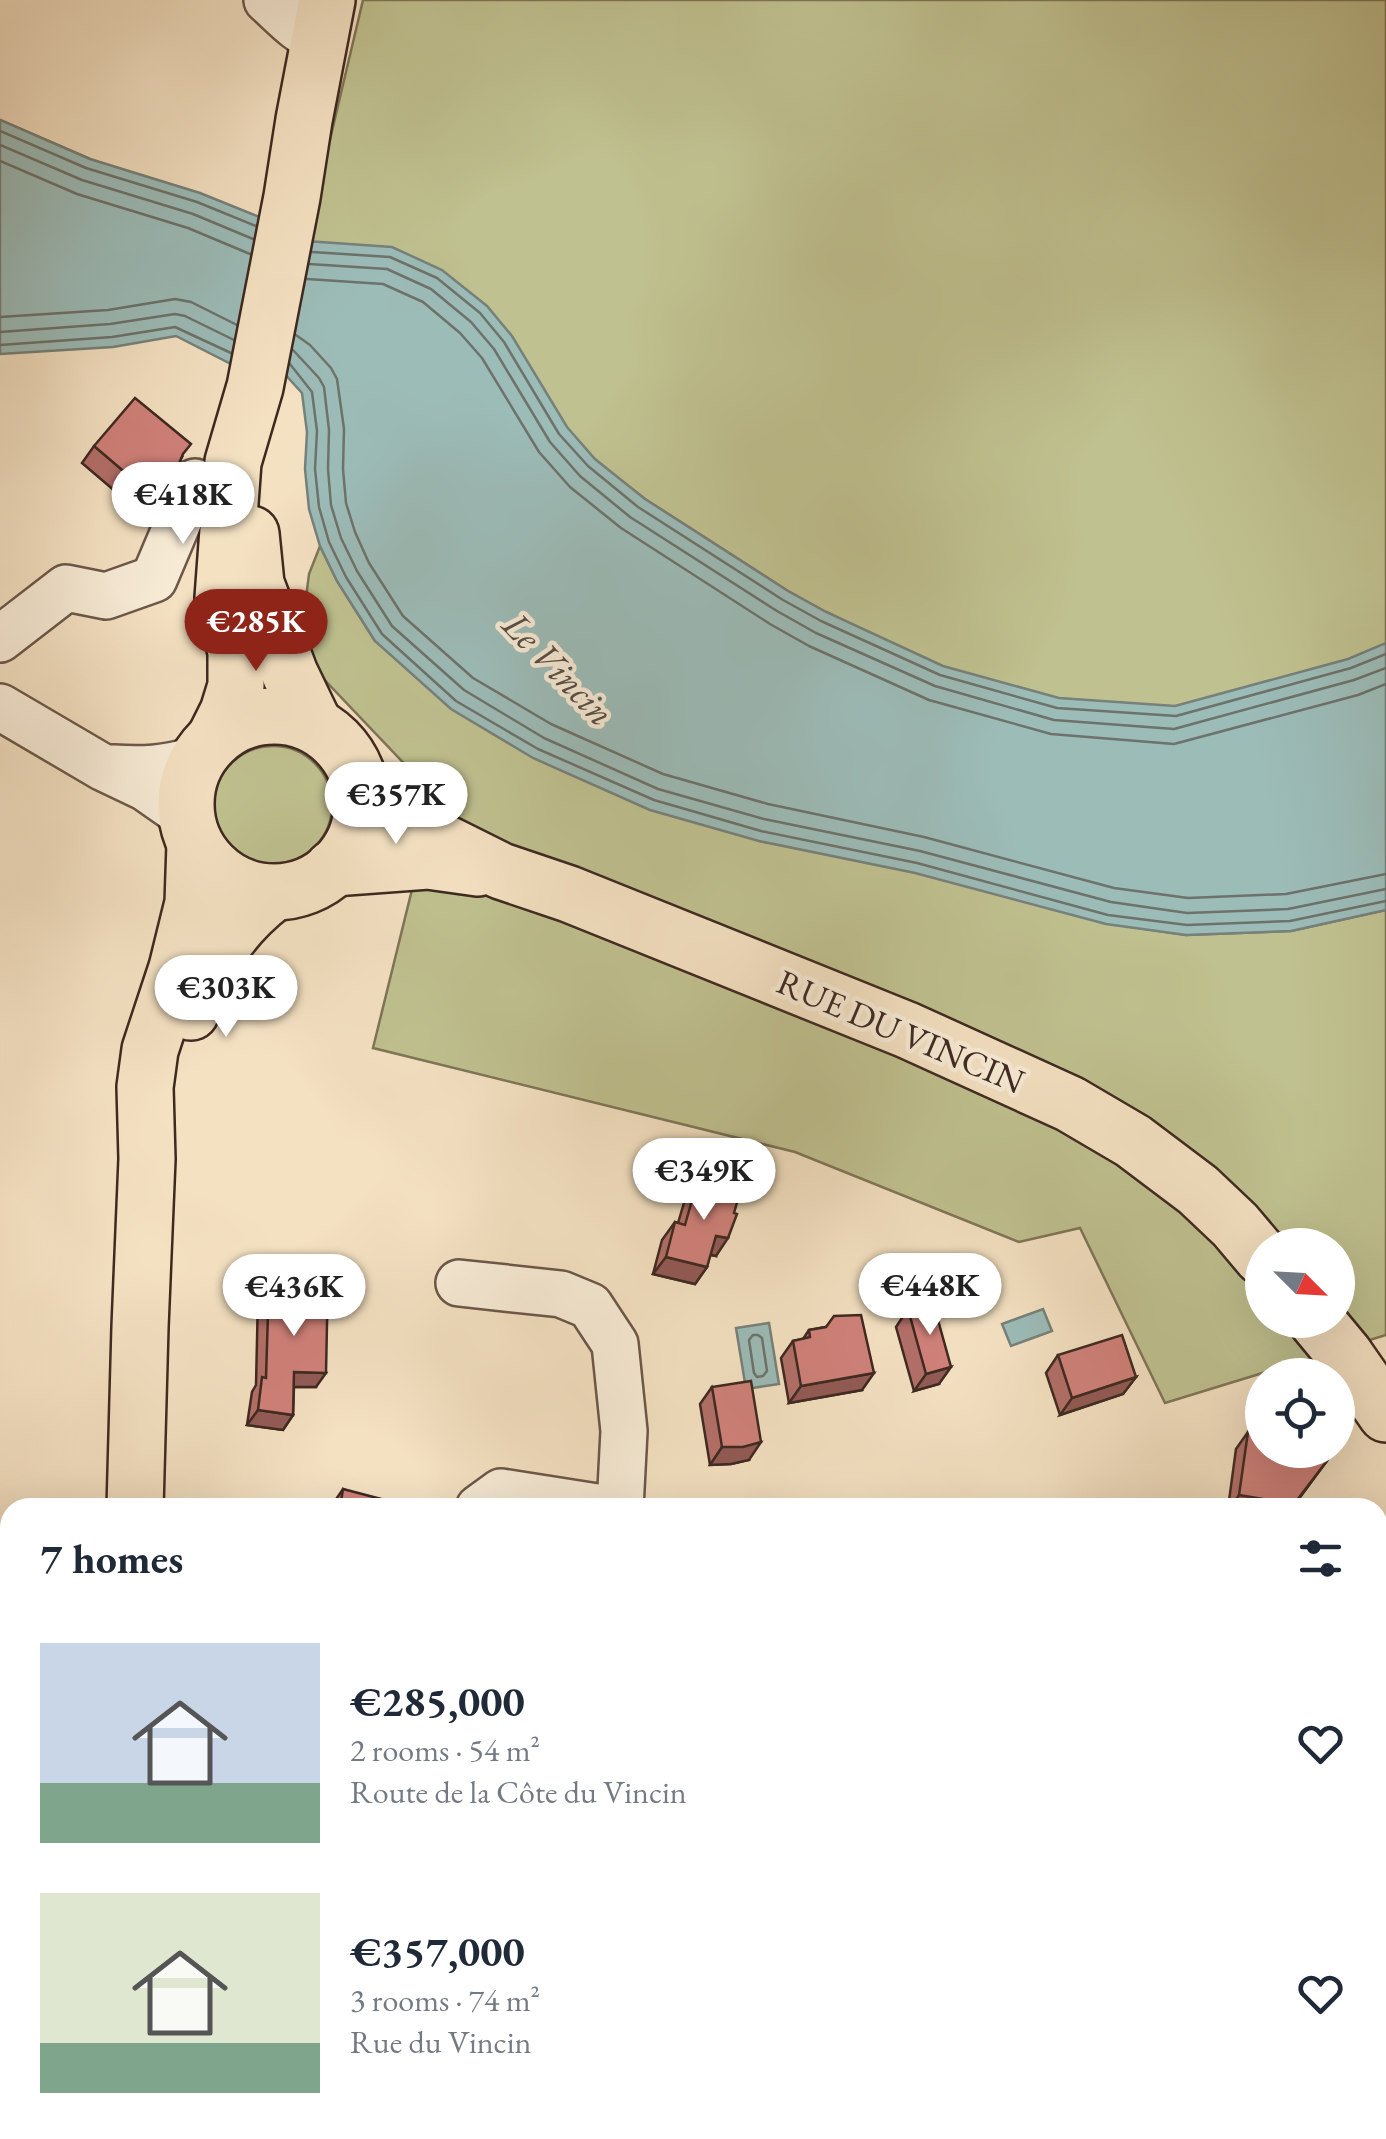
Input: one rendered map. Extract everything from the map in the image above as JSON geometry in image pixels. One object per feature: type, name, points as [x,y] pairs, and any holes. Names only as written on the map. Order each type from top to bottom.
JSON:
[{"type":"main road","points":[[135,1498],[148,1159],[145,1087],[150,1050],[193,904],[187,786],[228,712],[236,686],[236,652],[223,598],[233,462],[255,386],[323,20]]},
{"type":"main road","points":[[255,386],[250,526],[256,584],[290,674],[314,724]]},
{"type":"main road","points":[[191,830],[209,864],[226,878],[273,894],[315,882],[333,868],[352,846],[361,819],[356,770],[332,736],[314,724],[288,716],[262,716],[237,723],[205,749]]},
{"type":"main road","name":"RUE DU VINCIN","points":[[361,791],[376,806],[501,871],[569,894],[907,1030],[1070,1104],[1133,1141],[1198,1190],[1245,1237]]},
{"type":"main road","name":"RUE DU VINCIN","points":[[333,868],[428,862],[501,871]]},
{"type":"main road","points":[[148,1159],[188,1020],[216,954],[230,934],[273,894]]},
{"type":"main road","points":[[1331,1338],[1386,1414]]},
{"type":"street","points":[[267,0],[301,32],[323,20]]},
{"type":"street","points":[[0,638],[66,588],[106,596],[154,579],[195,482]]},
{"type":"street","points":[[0,707],[146,788],[191,830]]},
{"type":"street","points":[[104,768],[172,767],[205,749]]},
{"type":"street","points":[[460,1283],[561,1294],[590,1306],[615,1344],[624,1431],[621,1498]]},
{"type":"street","points":[[492,1498],[501,1492],[539,1498]]},
{"type":"green space","points":[[363,0],[1386,0],[1386,904],[1105,923],[1186,935],[1291,931],[1386,910],[1386,1335],[1311,1358],[1245,1358],[1245,1378],[1165,1403],[1080,1228],[1019,1242],[795,1152],[373,1048],[435,796],[299,653],[309,574],[320,546],[375,641],[759,841],[831,854],[334,372],[0,120],[90,159],[306,241]],"holes":[[[609,471],[645,499],[788,591],[885,640],[685,554]]]},
{"type":"green space","points":[[273,746],[296,750],[315,763],[328,782],[332,805],[328,828],[315,847],[296,860],[273,864],[250,860],[231,847],[218,828],[214,805],[218,782],[231,763],[250,750]]},
{"type":"water","name":"Le Vincin","points":[[0,120],[90,159],[200,193],[306,241],[392,247],[442,270],[487,306],[512,336],[567,427],[595,459],[645,499],[788,591],[943,666],[1059,698],[1175,706],[1348,659],[1386,643],[1386,910],[1291,931],[1186,935],[1106,924],[915,873],[759,841],[650,810],[533,758],[451,709],[375,641],[320,546],[309,509],[302,393],[281,370],[233,365],[176,336],[113,347],[0,354]]},
{"type":"water","points":[[1043,1309],[1052,1331],[1011,1346],[1002,1324]]},
{"type":"water","points":[[769,1323],[779,1384],[746,1389],[736,1328]]},
{"type":"building","points":[[135,398],[191,444],[173,478],[155,498],[94,446]]},
{"type":"building","points":[[698,1179],[741,1189],[728,1238],[716,1236],[707,1267],[666,1257],[675,1222],[685,1225]]},
{"type":"building","points":[[302,1275],[328,1276],[326,1373],[294,1372],[293,1415],[258,1410],[262,1377],[266,1378],[269,1281],[302,1282]]},
{"type":"building","points":[[933,1302],[951,1367],[926,1374],[908,1309]]},
{"type":"building","points":[[861,1315],[874,1373],[801,1386],[793,1341],[810,1337],[809,1330],[826,1327],[834,1316]]},
{"type":"building","points":[[1122,1335],[1136,1377],[1072,1398],[1058,1355]]},
{"type":"building","points":[[751,1381],[761,1442],[722,1447],[712,1387]]},
{"type":"building","points":[[1245,1453],[1245,1468],[1321,1468],[1299,1498],[1239,1495]]},
{"type":"building","points":[[343,1489],[377,1498],[342,1498]]}]
